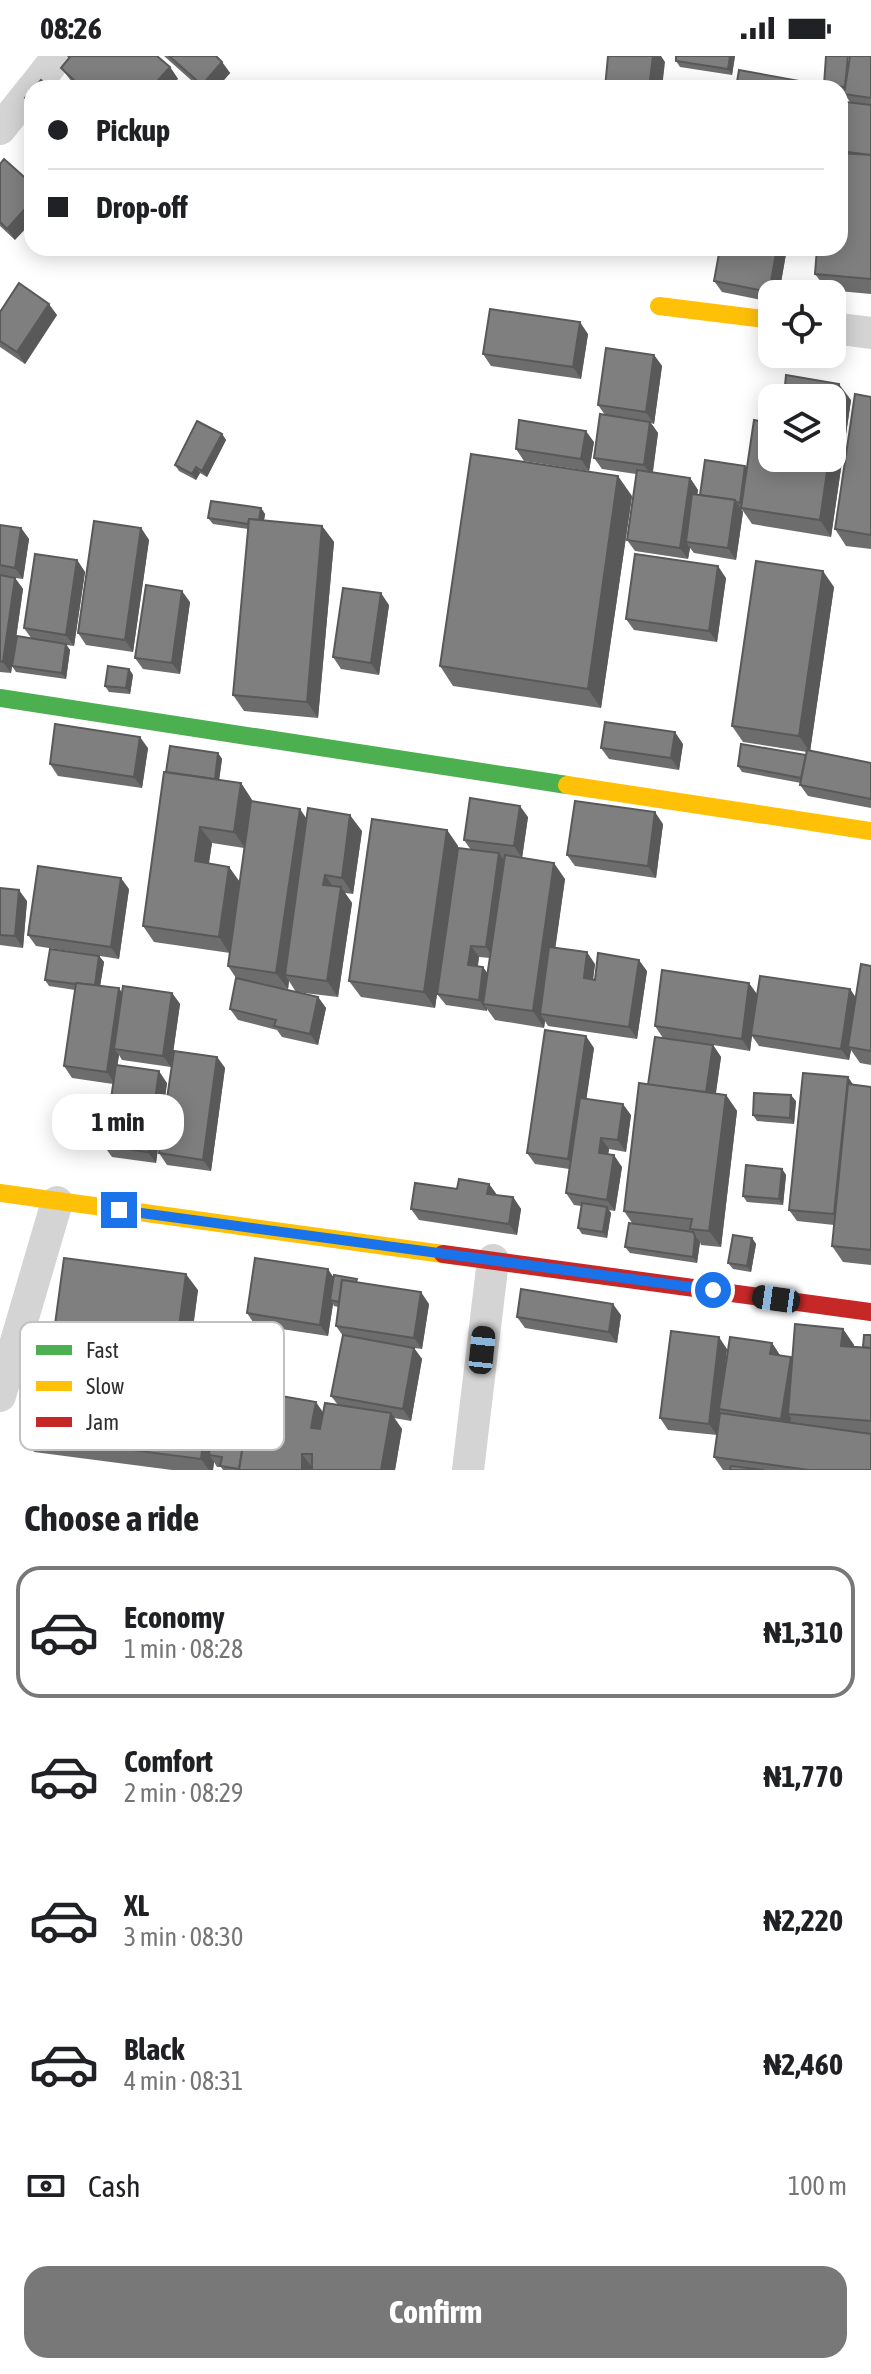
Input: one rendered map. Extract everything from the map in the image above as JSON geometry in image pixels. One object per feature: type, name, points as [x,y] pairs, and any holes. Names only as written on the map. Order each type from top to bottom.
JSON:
[{"type":"street","points":[[38,80],[58,56]]},
{"type":"street","points":[[0,129],[24,98]]},
{"type":"street","points":[[659,306],[758,318]]},
{"type":"street","points":[[846,330],[871,333]]},
{"type":"street","points":[[0,698],[871,831]]},
{"type":"street","points":[[0,1193],[871,1312]]},
{"type":"street","points":[[22,1322],[57,1202]]},
{"type":"street","points":[[468,1470],[493,1260]]},
{"type":"street","points":[[0,1396],[20,1328]]},
{"type":"building","points":[[157,56],[170,67],[158,80],[74,80],[61,68],[70,57]]},
{"type":"building","points":[[169,56],[216,56],[222,62],[206,80],[196,80]]},
{"type":"building","points":[[608,56],[653,56],[650,80],[606,80]]},
{"type":"building","points":[[676,56],[730,56],[728,69],[676,61]]},
{"type":"building","points":[[826,56],[848,56],[846,80],[824,80]]},
{"type":"building","points":[[850,56],[871,56],[871,98],[848,95],[846,80]]},
{"type":"building","points":[[739,70],[794,80],[737,80]]},
{"type":"building","points":[[848,102],[871,105],[871,155],[848,152]]},
{"type":"building","points":[[848,154],[871,155],[871,279],[815,274],[816,256],[848,256]]},
{"type":"building","points":[[4,159],[24,177],[24,210],[7,229],[0,222],[0,164]]},
{"type":"building","points":[[719,256],[776,256],[771,280],[758,280],[758,290],[714,281]]},
{"type":"building","points":[[19,283],[49,304],[17,352],[0,341],[0,312]]},
{"type":"building","points":[[490,309],[580,322],[573,367],[483,354]]},
{"type":"building","points":[[606,348],[654,355],[646,412],[598,405]]},
{"type":"building","points":[[786,375],[839,384],[785,384]]},
{"type":"building","points":[[855,394],[871,397],[871,535],[835,529],[843,472],[846,472]]},
{"type":"building","points":[[600,414],[650,422],[644,465],[594,458]]},
{"type":"building","points":[[519,420],[586,431],[581,459],[516,449]]},
{"type":"building","points":[[754,420],[758,421],[758,472],[827,472],[820,520],[741,508]]},
{"type":"building","points":[[197,421],[222,434],[202,471],[196,467],[192,474],[175,465]]},
{"type":"building","points":[[471,454],[618,476],[588,689],[440,666]]},
{"type":"building","points":[[705,460],[745,466],[740,503],[700,495]]},
{"type":"building","points":[[637,470],[690,478],[680,548],[627,540]]},
{"type":"building","points":[[692,494],[735,500],[728,548],[686,542]]},
{"type":"building","points":[[211,501],[261,508],[259,520],[249,519],[248,524],[208,518]]},
{"type":"building","points":[[249,519],[322,526],[307,702],[233,695]]},
{"type":"building","points":[[94,521],[141,528],[125,640],[78,633]]},
{"type":"building","points":[[0,525],[21,528],[15,568],[0,565]]},
{"type":"building","points":[[35,554],[77,560],[66,635],[24,628]]},
{"type":"building","points":[[635,554],[718,566],[709,631],[626,619]]},
{"type":"building","points":[[756,561],[823,571],[799,736],[732,726]]},
{"type":"building","points":[[0,575],[15,578],[3,662],[0,661]]},
{"type":"building","points":[[146,585],[182,591],[172,663],[135,658]]},
{"type":"building","points":[[343,588],[381,593],[371,663],[333,657]]},
{"type":"building","points":[[17,636],[66,644],[62,673],[12,666]]},
{"type":"building","points":[[108,666],[129,669],[126,688],[105,686]]},
{"type":"building","points":[[605,722],[675,732],[671,758],[601,748]]},
{"type":"building","points":[[55,724],[140,737],[134,777],[50,764]]},
{"type":"building","points":[[741,744],[806,755],[801,778],[738,766]]},
{"type":"building","points":[[170,746],[218,753],[215,779],[166,772]]},
{"type":"building","points":[[807,750],[871,763],[871,799],[800,785]]},
{"type":"building","points":[[164,772],[241,783],[234,832],[200,827],[195,861],[229,867],[219,937],[143,926]]},
{"type":"building","points":[[470,798],[520,806],[514,846],[464,840]]},
{"type":"building","points":[[251,801],[300,809],[276,973],[228,966]]},
{"type":"building","points":[[575,801],[655,812],[648,866],[567,855]]},
{"type":"building","points":[[308,808],[350,815],[342,878],[325,875],[323,885],[341,887],[327,981],[285,975]]},
{"type":"building","points":[[372,819],[447,830],[424,992],[349,981]]},
{"type":"building","points":[[458,848],[499,853],[486,947],[471,946],[468,965],[483,967],[479,1000],[437,994]]},
{"type":"building","points":[[505,855],[554,863],[533,1011],[483,1004]]},
{"type":"building","points":[[38,866],[121,878],[111,947],[28,935]]},
{"type":"building","points":[[0,888],[19,890],[15,936],[0,935]]},
{"type":"building","points":[[549,947],[587,952],[584,978],[595,980],[598,953],[639,960],[629,1027],[540,1014]]},
{"type":"building","points":[[50,949],[99,956],[95,985],[45,980]]},
{"type":"building","points":[[861,964],[871,966],[871,1051],[848,1047]]},
{"type":"building","points":[[662,970],[749,983],[742,1039],[655,1026]]},
{"type":"building","points":[[760,976],[850,989],[841,1049],[751,1035]]},
{"type":"building","points":[[236,978],[318,997],[310,1034],[274,1026],[276,1020],[230,1009]]},
{"type":"building","points":[[76,983],[119,988],[107,1072],[64,1066]]},
{"type":"building","points":[[123,986],[172,993],[163,1056],[114,1049]]},
{"type":"building","points":[[545,1030],[586,1036],[568,1159],[527,1153]]},
{"type":"building","points":[[655,1037],[713,1045],[706,1092],[648,1085]]},
{"type":"building","points":[[174,1051],[217,1057],[203,1160],[159,1153]]},
{"type":"building","points":[[116,1065],[159,1071],[148,1152],[104,1146]]},
{"type":"building","points":[[803,1073],[848,1077],[834,1214],[789,1210]]},
{"type":"building","points":[[639,1083],[726,1095],[709,1231],[690,1229],[692,1219],[624,1211]]},
{"type":"building","points":[[848,1084],[871,1087],[871,1250],[832,1246]]},
{"type":"building","points":[[754,1093],[791,1095],[790,1118],[753,1115]]},
{"type":"building","points":[[580,1098],[623,1104],[618,1140],[601,1138],[599,1153],[614,1155],[607,1200],[566,1193]]},
{"type":"building","points":[[746,1165],[782,1169],[779,1199],[743,1196]]},
{"type":"building","points":[[459,1179],[489,1184],[487,1194],[513,1197],[509,1224],[411,1209],[415,1183],[457,1189]]},
{"type":"building","points":[[582,1203],[607,1207],[603,1232],[578,1228]]},
{"type":"building","points":[[629,1223],[693,1232],[693,1257],[625,1247]]},
{"type":"building","points":[[733,1235],[752,1238],[747,1266],[728,1263]]},
{"type":"building","points":[[64,1258],[186,1274],[180,1322],[55,1322]]},
{"type":"building","points":[[255,1258],[328,1269],[320,1325],[247,1313]]},
{"type":"building","points":[[334,1275],[357,1279],[356,1282],[342,1280],[339,1302],[330,1300]]},
{"type":"building","points":[[342,1280],[421,1292],[414,1338],[336,1326]]},
{"type":"building","points":[[521,1289],[613,1304],[609,1332],[517,1317]]},
{"type":"building","points":[[795,1324],[843,1329],[841,1346],[871,1348],[871,1421],[788,1414]]},
{"type":"building","points":[[671,1331],[719,1337],[709,1424],[660,1418]]},
{"type":"building","points":[[343,1335],[414,1348],[403,1409],[331,1396]]},
{"type":"building","points":[[864,1335],[871,1335],[871,1348],[863,1347]]},
{"type":"building","points":[[730,1337],[772,1343],[770,1354],[791,1357],[781,1419],[719,1409]]},
{"type":"building","points":[[284,1396],[316,1402],[311,1428],[320,1429],[325,1403],[391,1413],[381,1470],[312,1470],[312,1454],[302,1454],[302,1470],[239,1470],[242,1450],[284,1450]]},
{"type":"building","points":[[720,1413],[871,1434],[871,1470],[809,1470],[714,1457]]},
{"type":"building","points":[[131,1450],[202,1450],[201,1459]]},
{"type":"building","points":[[210,1450],[242,1450],[239,1469],[220,1466],[222,1457],[209,1455]]},
{"type":"building","points":[[731,1466],[764,1470],[730,1470]]},
{"type":"traffic: fast","points":[[0,698],[567,785]]},
{"type":"traffic: slow","points":[[659,306],[758,318]]},
{"type":"traffic: slow","points":[[567,785],[871,831]]},
{"type":"traffic: slow","points":[[0,1193],[443,1254]]},
{"type":"traffic: jam","points":[[443,1254],[871,1312]]},
{"type":"route","points":[[119,1210],[713,1290]]}]
